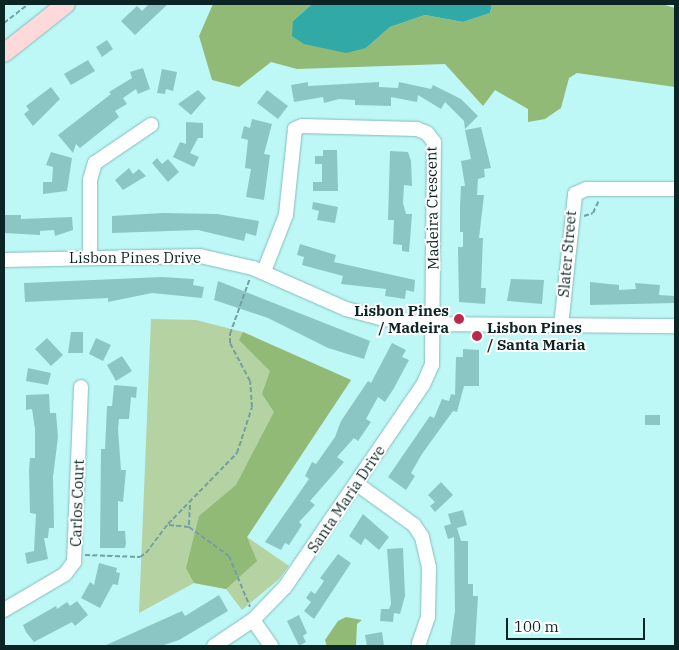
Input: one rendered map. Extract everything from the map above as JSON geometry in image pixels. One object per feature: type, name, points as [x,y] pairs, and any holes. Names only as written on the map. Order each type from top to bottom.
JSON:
[{"type":"main road","points":[[4,53],[66,4]]},
{"type":"street","points":[[90,257],[90,180],[95,163],[151,125]]},
{"type":"street","name":"Madeira Crescent","points":[[257,273],[286,215],[295,129],[302,126],[417,129],[434,142],[433,324]]},
{"type":"street","name":"Slater Street","points":[[562,326],[575,194],[586,189],[675,189]]},
{"type":"street","name":"Lisbon Pines Drive","points":[[4,260],[200,256],[257,273],[346,309],[384,319],[433,324],[675,326]]},
{"type":"street","name":"Santa Maria Drive","points":[[214,646],[251,614],[302,564],[357,484],[423,386],[432,365],[433,324]]},
{"type":"street","name":"Carlos Court","points":[[4,610],[65,574],[75,555],[81,387]]},
{"type":"street","points":[[357,484],[414,525],[422,537],[429,567],[428,617],[419,643]]},
{"type":"street","points":[[251,614],[271,646]]},
{"type":"path","points":[[4,23],[28,4]]},
{"type":"path","points":[[582,216],[593,213],[599,200]]},
{"type":"path","points":[[75,555],[140,557],[168,524],[237,453],[246,432],[252,407],[250,381],[230,342],[230,334],[257,273]]},
{"type":"path","points":[[189,527],[190,503]]},
{"type":"path","points":[[168,524],[189,527],[229,556],[251,614]]},
{"type":"green space","points":[[213,4],[312,4],[293,21],[366,48],[390,27],[425,15],[463,22],[490,13],[492,4],[662,4],[675,8],[675,87],[577,73],[569,78],[561,108],[545,119],[528,122],[528,109],[495,90],[483,106],[445,64],[297,69],[271,62],[239,87],[212,80],[199,36]]},
{"type":"green space","points":[[151,319],[196,320],[243,332],[351,380],[247,537],[289,566],[279,579],[242,610],[226,589],[194,583],[139,613]]},
{"type":"green space","points":[[243,332],[351,380],[247,537],[257,561],[226,589],[194,583],[186,568],[199,516],[236,485],[274,412],[262,394],[270,371],[239,340]]},
{"type":"green space","points":[[346,617],[362,620],[357,624],[356,646],[327,646],[325,640],[338,621]]},
{"type":"water","points":[[312,4],[492,4],[490,13],[463,22],[425,15],[390,27],[366,48],[346,53],[304,44],[292,36],[293,21]]},
{"type":"building","points":[[149,4],[168,4],[135,35],[121,21],[137,6],[142,11]]},
{"type":"building","points":[[107,40],[113,49],[102,57],[96,47]]},
{"type":"building","points":[[88,60],[95,71],[71,85],[64,74]]},
{"type":"building","points":[[143,68],[150,89],[138,94],[136,89],[123,98],[127,104],[115,111],[119,117],[80,148],[76,144],[73,153],[58,135],[111,94],[109,92],[132,78],[130,72]]},
{"type":"building","points":[[162,69],[177,72],[173,91],[166,89],[165,94],[157,93]]},
{"type":"building","points":[[308,82],[308,86],[379,82],[379,87],[398,88],[399,82],[431,89],[433,85],[461,99],[478,116],[465,129],[464,121],[445,102],[441,109],[418,95],[417,102],[391,97],[391,106],[355,105],[355,100],[339,99],[324,103],[323,97],[294,102],[291,85]]},
{"type":"building","points":[[51,87],[60,99],[33,126],[24,114],[29,110],[26,106]]},
{"type":"building","points":[[198,90],[206,98],[191,115],[178,104]]},
{"type":"building","points":[[267,90],[288,106],[278,119],[257,103]]},
{"type":"building","points":[[252,119],[272,124],[264,154],[270,155],[264,200],[246,197],[251,169],[245,168],[248,140],[241,138],[244,126],[250,128]]},
{"type":"building","points":[[186,122],[203,123],[203,138],[198,138],[190,153],[199,157],[194,167],[173,157],[180,142],[186,144]]},
{"type":"building","points":[[481,127],[491,168],[484,169],[485,177],[478,179],[477,195],[484,195],[479,238],[483,238],[481,288],[486,288],[485,304],[459,302],[458,247],[463,247],[463,232],[460,232],[461,186],[465,186],[461,161],[471,159],[465,130]]},
{"type":"building","points":[[323,150],[337,150],[338,191],[313,191],[313,182],[322,182],[322,164],[315,164],[315,156],[323,156]]},
{"type":"building","points":[[390,151],[408,152],[411,161],[412,186],[404,185],[403,203],[406,214],[412,214],[409,252],[402,251],[402,245],[393,244],[394,220],[388,220]]},
{"type":"building","points":[[51,152],[72,158],[67,191],[43,194],[43,182],[52,182],[53,167],[46,165]]},
{"type":"building","points":[[157,158],[162,164],[168,159],[179,172],[168,182],[152,163]]},
{"type":"building","points":[[129,168],[133,174],[139,169],[146,176],[123,190],[115,180]]},
{"type":"building","points":[[313,202],[338,207],[335,223],[317,220],[319,211],[312,209]]},
{"type":"building","points":[[163,213],[217,214],[259,221],[256,236],[246,233],[244,241],[198,230],[112,233],[112,216]]},
{"type":"building","points":[[4,215],[21,215],[21,219],[72,217],[73,230],[55,236],[54,230],[40,231],[40,235],[4,233]]},
{"type":"building","points":[[300,244],[336,255],[334,262],[415,280],[414,292],[406,290],[405,299],[385,296],[386,289],[341,284],[343,276],[302,265],[304,257],[297,255]]},
{"type":"building","points":[[162,277],[194,279],[193,285],[204,287],[202,298],[152,293],[108,302],[108,298],[25,302],[24,283]]},
{"type":"building","points":[[511,279],[544,280],[542,304],[507,301]]},
{"type":"building","points":[[218,281],[370,341],[364,359],[328,348],[268,318],[214,300]]},
{"type":"building","points":[[590,282],[619,285],[619,290],[636,289],[635,283],[660,285],[659,295],[675,296],[675,303],[590,305]]},
{"type":"building","points":[[71,332],[83,332],[83,353],[68,353]]},
{"type":"building","points":[[47,338],[63,355],[51,366],[35,349]]},
{"type":"building","points":[[96,338],[111,345],[103,361],[89,354]]},
{"type":"building","points":[[392,343],[406,350],[402,357],[409,360],[394,388],[385,402],[378,397],[366,419],[371,422],[358,441],[354,438],[337,457],[344,462],[310,501],[315,505],[299,522],[302,525],[289,545],[285,543],[281,550],[265,542],[309,479],[305,476],[312,462],[316,464],[335,437],[341,421],[368,381],[371,383]]},
{"type":"building","points":[[463,349],[479,350],[479,386],[464,386],[457,412],[453,411],[422,454],[411,473],[415,476],[406,490],[388,477],[430,416],[434,418],[442,399],[449,401],[451,394],[455,395],[456,357],[463,357]]},
{"type":"building","points":[[122,356],[132,371],[116,381],[107,365]]},
{"type":"building","points":[[28,368],[51,373],[48,385],[26,381]]},
{"type":"building","points":[[114,385],[137,387],[136,398],[131,397],[129,419],[119,419],[118,429],[121,470],[126,470],[123,502],[118,501],[118,531],[125,531],[126,543],[125,548],[100,548],[101,449],[105,449],[107,406],[112,406]]},
{"type":"building","points":[[49,394],[50,413],[56,413],[58,437],[53,477],[54,528],[49,528],[48,538],[44,538],[48,559],[27,564],[25,553],[34,551],[36,514],[30,513],[29,470],[30,458],[35,458],[35,429],[32,409],[26,410],[26,395]]},
{"type":"building","points":[[645,415],[660,415],[660,425],[645,425]]},
{"type":"building","points":[[441,482],[453,495],[435,512],[430,506],[435,502],[428,495]]},
{"type":"building","points":[[463,510],[467,525],[457,528],[461,541],[468,541],[468,584],[473,584],[473,596],[478,596],[475,646],[450,646],[455,611],[454,537],[448,539],[444,526],[451,524],[448,514]]},
{"type":"building","points":[[363,514],[389,537],[379,550],[365,538],[361,545],[349,536]]},
{"type":"building","points":[[403,548],[405,596],[400,614],[394,613],[393,622],[380,621],[381,609],[389,609],[391,604],[387,549]]},
{"type":"building","points":[[338,554],[351,563],[314,619],[304,611],[311,602],[306,598],[311,591],[315,594],[324,581],[320,578]]},
{"type":"building","points":[[99,563],[117,568],[116,572],[120,573],[118,585],[113,584],[100,608],[81,598],[90,582],[94,585]]},
{"type":"building","points":[[219,595],[228,611],[179,640],[161,646],[104,646],[182,611],[185,616]]},
{"type":"building","points":[[77,601],[88,615],[75,626],[72,622],[34,642],[26,632],[23,625],[56,606],[57,609],[67,602],[70,606]]},
{"type":"building","points":[[299,615],[307,633],[303,636],[306,642],[299,646],[287,621]]},
{"type":"building","points":[[382,632],[384,646],[367,646],[365,635]]},
{"type":"place","name":"Lisbon Pines / Madeira","points":[[459,319]]},
{"type":"place","name":"Lisbon Pines / Santa Maria","points":[[477,336]]}]
